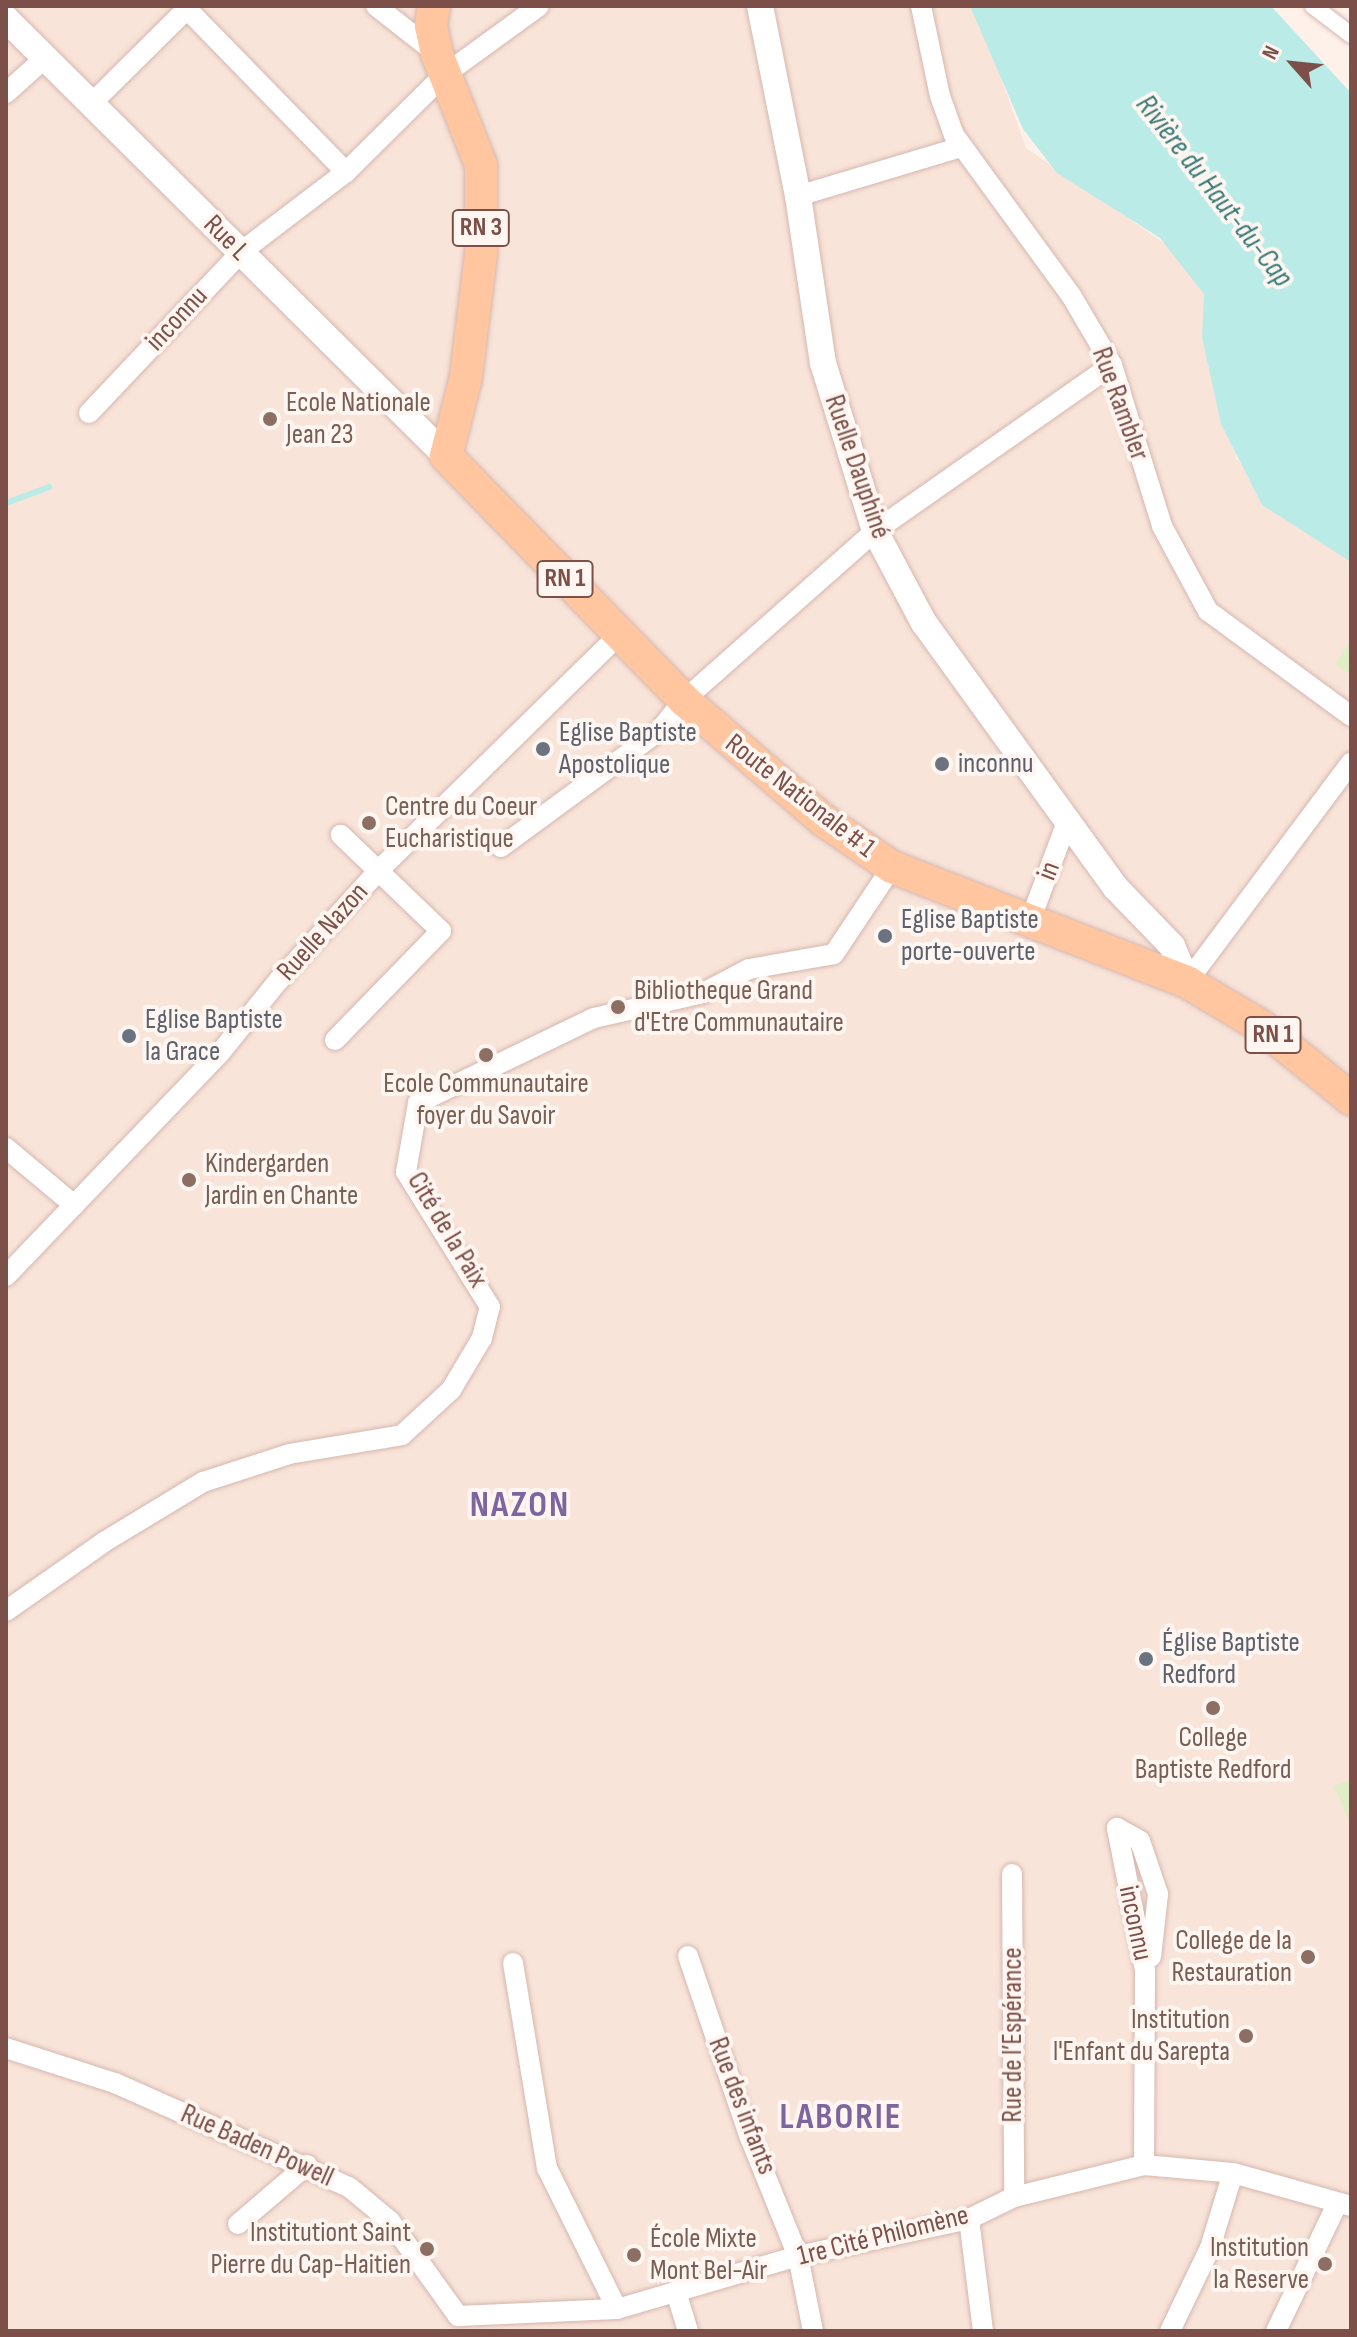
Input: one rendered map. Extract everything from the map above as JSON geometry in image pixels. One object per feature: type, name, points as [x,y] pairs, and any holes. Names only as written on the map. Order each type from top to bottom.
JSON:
[{"type":"main road","name":"RN 3","points":[[434,6],[431,26],[441,64],[481,165],[481,254],[466,377],[446,456]]},
{"type":"main road","name":"Route Nationale # 1","points":[[446,456],[721,736],[823,820],[892,867],[1187,982],[1261,1026],[1351,1099]]},
{"type":"street","points":[[376,6],[441,64]]},
{"type":"street","name":"inconnu","points":[[89,413],[241,252],[346,172],[441,64],[539,6]]},
{"type":"street","name":"Ruelle Dauphiné","points":[[760,6],[798,196],[823,363],[875,531],[924,623],[1116,888],[1172,946],[1187,982]]},
{"type":"street","name":"Rue Rambler","points":[[921,6],[940,96],[961,147],[1072,297],[1112,365],[1162,526],[1208,611],[1351,716]]},
{"type":"street","points":[[1313,6],[1351,35]]},
{"type":"street","points":[[91,104],[187,7],[346,172]]},
{"type":"street","name":"Rue L","points":[[6,19],[446,456]]},
{"type":"street","points":[[6,93],[45,58]]},
{"type":"street","points":[[798,196],[961,147]]},
{"type":"street","points":[[501,847],[659,731],[684,700],[875,531],[1112,365]]},
{"type":"street","name":"Ruelle Nazon","points":[[6,1276],[220,1053],[279,980],[380,869],[620,634]]},
{"type":"street","points":[[1187,982],[1351,763]]},
{"type":"street","name":"in","points":[[1030,921],[1067,822]]},
{"type":"street","points":[[335,1040],[441,931],[380,869],[341,835]]},
{"type":"street","name":"Cité de la Paix","points":[[6,1611],[104,1542],[203,1482],[289,1454],[402,1435],[451,1390],[471,1362],[490,1307],[406,1172],[418,1103],[526,1046],[594,1018],[703,993],[749,969],[834,954],[892,867]]},
{"type":"street","points":[[6,1148],[74,1205]]},
{"type":"street","name":"inconnu","points":[[1144,2165],[1145,1970],[1117,1828],[1140,1841],[1158,1894],[1151,1957]]},
{"type":"street","name":"Rue de l’Espérance","points":[[1012,1874],[1014,2197]]},
{"type":"street","name":"Rue des infants","points":[[688,1956],[749,2135],[798,2256],[813,2331]]},
{"type":"street","points":[[513,1963],[547,2168],[617,2309]]},
{"type":"street","name":"Rue Baden Powell","points":[[6,2048],[115,2083],[307,2165],[349,2187],[390,2221],[454,2324]]},
{"type":"street","points":[[238,2224],[307,2165]]},
{"type":"street","name":"1re Cité Philomène","points":[[454,2324],[617,2309],[798,2256],[969,2219],[1014,2197],[1144,2165],[1233,2173],[1344,2205]]},
{"type":"street","points":[[1170,2331],[1210,2248],[1233,2173]]},
{"type":"street","points":[[1276,2331],[1344,2205]]},
{"type":"street","points":[[969,2219],[983,2331]]},
{"type":"street","points":[[676,2292],[688,2331]]},
{"type":"shaded area","points":[[6,6],[975,6],[1026,148],[1241,296],[1236,459],[1351,536],[1351,2331],[6,2331]]},
{"type":"green space","points":[[1351,640],[1351,675],[1335,664]]},
{"type":"green space","points":[[1351,1779],[1351,1825],[1334,1786]]},
{"type":"water","name":"Rivière du Haut-du-Cap","points":[[970,6],[1271,6],[1351,93],[1351,562],[1262,505],[1221,424],[1202,337],[1204,294],[1160,238],[1057,173],[1023,129]]},
{"type":"waterway","points":[[6,503],[49,487]]},
{"type":"place","name":"Ecole Nationale Jean 23","points":[[270,419]]},
{"type":"place","name":"Eglise Baptiste Apostolique","points":[[543,749]]},
{"type":"place","name":"inconnu","points":[[942,764]]},
{"type":"place","name":"Centre du Coeur Eucharistique","points":[[369,823]]},
{"type":"place","name":"Eglise Baptiste porte-ouverte","points":[[885,936]]},
{"type":"place","name":"Bibliotheque Grand d'Etre Communautaire","points":[[618,1007]]},
{"type":"place","name":"Eglise Baptiste la Grace","points":[[129,1036]]},
{"type":"place","name":"Ecole Communautaire foyer du Savoir","points":[[486,1055]]},
{"type":"place","name":"Kindergarden Jardin en Chante","points":[[189,1180]]},
{"type":"place","name":"Église Baptiste Redford","points":[[1146,1659]]},
{"type":"place","name":"College Baptiste Redford","points":[[1213,1708]]},
{"type":"place","name":"College de la Restauration","points":[[1308,1957]]},
{"type":"place","name":"Institution l'Enfant du Sarepta","points":[[1246,2036]]},
{"type":"place","name":"Institutiont Saint Pierre du Cap-Haitien","points":[[427,2249]]},
{"type":"place","name":"École Mixte Mont Bel-Air","points":[[634,2255]]},
{"type":"place","name":"Institution la Reserve","points":[[1325,2264]]},
{"type":"district","name":"NAZON","points":[[520,1506]]},
{"type":"district","name":"LABORIE","points":[[841,2118]]}]
